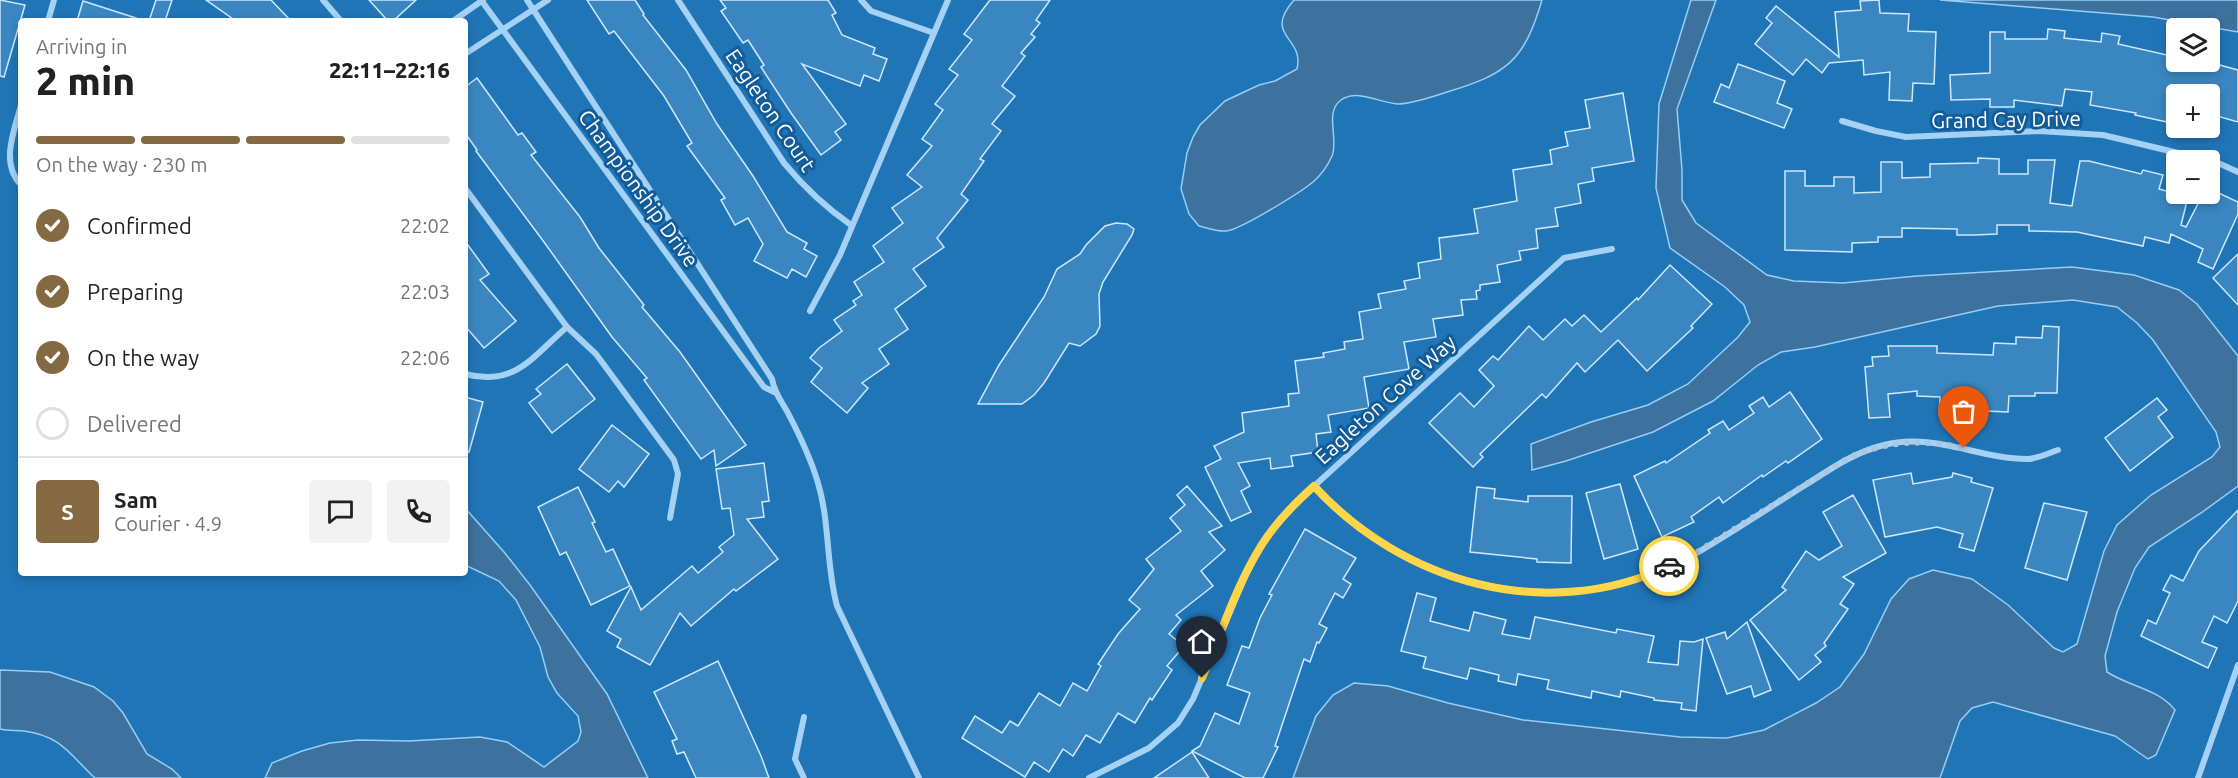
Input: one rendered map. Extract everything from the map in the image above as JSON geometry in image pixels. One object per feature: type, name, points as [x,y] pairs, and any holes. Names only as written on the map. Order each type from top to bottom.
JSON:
[{"type":"street","points":[[49,18],[54,0]]},
{"type":"street","points":[[323,0],[338,18]]},
{"type":"street","name":"Championship Drive","points":[[527,0],[772,379],[774,392],[787,411],[805,447],[818,484],[825,509],[831,577],[837,606],[919,778]]},
{"type":"street","points":[[468,52],[548,0]]},
{"type":"street","name":"Eagleton Court","points":[[678,0],[784,163],[804,187],[851,225]]},
{"type":"street","points":[[861,0],[871,11],[934,33]]},
{"type":"street","points":[[810,311],[840,255],[948,0]]},
{"type":"street","points":[[457,18],[482,1]]},
{"type":"street","name":"Championship Drive","points":[[482,1],[764,387],[774,392]]},
{"type":"street","points":[[18,116],[8,153],[14,179],[18,182]]},
{"type":"street","name":"Grand Cay Drive","points":[[1842,121],[1906,137],[2039,131],[2103,135],[2216,162],[2238,172]]},
{"type":"street","points":[[468,192],[567,327],[596,354],[674,460],[678,474],[670,518]]},
{"type":"street","name":"Eagleton Cove Way","points":[[1089,778],[1149,748],[1178,723],[1193,699],[1247,572],[1261,546],[1279,521],[1314,486],[1564,258],[1612,249]]},
{"type":"street","points":[[468,375],[488,378],[514,373],[567,327]]},
{"type":"street","points":[[1314,486],[1354,525],[1411,561],[1448,576],[1487,586],[1526,592],[1553,592],[1593,589],[1658,571],[1694,554],[1850,457],[1885,445],[1922,442],[1946,444],[2000,456],[2029,459],[2058,450]]},
{"type":"street","points":[[2198,778],[2238,665]]},
{"type":"street","points":[[804,717],[795,759],[804,778]]},
{"type":"shaded area","points":[[0,0],[2238,0],[2238,778],[0,778]]},
{"type":"shaded area","points":[[1294,0],[1542,0],[1528,38],[1520,51],[1499,71],[1468,85],[1411,102],[1399,104],[1362,96],[1341,100],[1333,111],[1334,149],[1332,156],[1324,170],[1313,182],[1270,210],[1233,229],[1220,231],[1199,226],[1189,214],[1181,189],[1187,153],[1193,137],[1200,125],[1225,101],[1259,85],[1275,81],[1297,69],[1298,58],[1286,36],[1282,22],[1285,12]]},
{"type":"shaded area","points":[[1691,0],[1716,0],[1677,109],[1682,200],[1696,223],[1767,275],[1794,281],[1843,283],[1917,276],[2072,267],[2134,275],[2179,290],[2197,304],[2238,356],[2238,486],[2149,547],[2135,568],[2117,612],[2105,656],[2107,672],[2152,692],[2175,710],[2156,755],[2148,759],[2115,736],[1993,702],[1972,708],[1960,721],[1940,778],[1293,778],[1316,716],[1333,695],[1354,683],[1388,686],[1448,703],[1523,720],[1680,737],[1727,738],[1764,730],[1816,703],[1840,687],[1864,654],[1891,599],[1909,579],[1933,570],[1972,579],[2008,605],[2054,648],[2063,652],[2077,644],[2104,551],[2117,525],[2151,495],[2212,457],[2220,447],[2216,432],[2153,340],[2137,323],[2117,307],[2073,300],[1998,306],[1815,347],[1781,352],[1758,365],[1713,401],[1653,432],[1532,470],[1531,444],[1591,422],[1648,405],[1688,384],[1738,337],[1750,322],[1744,305],[1725,287],[1670,248],[1656,188],[1659,104]]},
{"type":"shaded area","points":[[1940,0],[2238,0],[2238,32],[2220,29],[2220,18],[2166,19]]},
{"type":"shaded area","points":[[468,511],[530,585],[607,694],[648,778],[265,778],[272,763],[330,743],[358,740],[409,741],[480,737],[507,742],[544,767],[578,741],[581,732],[578,716],[557,693],[548,677],[540,647],[516,600],[499,581],[468,566]]},
{"type":"shaded area","points":[[0,670],[50,672],[94,687],[113,701],[123,713],[147,754],[172,769],[181,778],[95,778],[64,748],[48,737],[24,731],[0,729]]},
{"type":"building","points":[[0,0],[25,5],[21,18],[18,18],[18,29],[4,77],[0,76]]},
{"type":"building","points":[[156,0],[172,0],[166,18],[150,18]]},
{"type":"building","points":[[206,0],[271,0],[288,18],[232,18]]},
{"type":"building","points":[[369,0],[416,0],[396,18],[385,18]]},
{"type":"building","points":[[587,0],[635,0],[643,15],[686,70],[717,124],[753,176],[787,232],[807,243],[804,249],[817,256],[806,277],[792,269],[787,278],[754,261],[763,244],[748,218],[735,225],[721,200],[725,198],[687,146],[692,143],[664,96],[614,31],[609,34]]},
{"type":"building","points":[[720,0],[828,0],[836,13],[832,15],[842,35],[875,48],[873,54],[887,59],[879,81],[864,75],[860,86],[802,64],[846,124],[835,132],[841,140],[821,155],[761,67],[764,65],[748,40],[743,43],[721,11],[726,8]]},
{"type":"building","points":[[990,0],[1050,0],[1036,20],[1040,23],[1031,34],[1035,37],[1021,53],[1025,56],[1002,86],[1015,96],[992,124],[1001,131],[980,159],[984,161],[961,194],[968,200],[937,238],[944,247],[913,269],[926,286],[895,309],[908,329],[879,349],[889,364],[862,383],[868,388],[847,413],[811,382],[822,368],[810,358],[819,348],[842,331],[834,320],[856,305],[853,301],[862,295],[854,282],[884,262],[873,246],[903,223],[892,208],[922,187],[907,175],[932,146],[922,139],[943,110],[935,104],[958,75],[949,69],[972,40],[964,34]]},
{"type":"building","points":[[1879,0],[1880,13],[1909,14],[1908,31],[1936,32],[1934,84],[1913,83],[1912,101],[1889,100],[1890,72],[1864,75],[1863,60],[1829,63],[1822,73],[1806,59],[1793,75],[1755,44],[1772,23],[1766,18],[1776,6],[1839,57],[1835,12],[1861,10],[1860,1]]},
{"type":"building","points":[[83,1],[136,18],[78,18]]},
{"type":"building","points":[[2048,29],[2065,31],[2064,38],[2101,42],[2102,33],[2120,36],[2118,44],[2166,55],[2166,72],[2220,72],[2220,65],[2238,70],[2238,122],[2220,117],[2220,84],[2166,84],[2166,122],[2135,115],[2136,113],[2090,105],[2092,92],[2065,89],[2062,106],[2014,100],[2014,107],[1990,107],[1990,99],[1951,100],[1950,75],[1990,73],[1990,32],[2005,32],[2005,39],[2047,39]]},
{"type":"building","points":[[1738,64],[1785,81],[1777,103],[1792,109],[1784,128],[1714,102],[1721,84],[1729,88]]},
{"type":"building","points":[[477,78],[518,135],[522,133],[536,152],[531,155],[580,217],[599,248],[644,305],[642,307],[680,352],[746,445],[716,466],[714,450],[701,459],[644,380],[647,378],[612,337],[476,151],[468,137],[468,85]]},
{"type":"building","points":[[1623,93],[1634,161],[1592,168],[1594,181],[1578,184],[1581,203],[1555,208],[1558,226],[1536,229],[1538,248],[1519,251],[1521,260],[1497,265],[1500,282],[1480,285],[1480,290],[1476,291],[1477,299],[1461,300],[1463,315],[1433,319],[1436,337],[1404,342],[1409,369],[1364,377],[1369,408],[1328,415],[1331,432],[1316,434],[1318,452],[1291,456],[1293,466],[1271,469],[1270,458],[1238,463],[1250,486],[1241,491],[1251,512],[1231,521],[1205,467],[1221,459],[1214,446],[1244,432],[1242,413],[1289,406],[1288,394],[1299,393],[1295,361],[1324,357],[1323,353],[1345,349],[1344,342],[1363,339],[1359,312],[1381,308],[1378,294],[1406,289],[1404,281],[1420,278],[1418,263],[1441,259],[1439,238],[1478,233],[1474,209],[1517,201],[1513,170],[1552,164],[1550,150],[1568,146],[1565,132],[1590,128],[1585,100]]},
{"type":"building","points":[[1978,158],[1999,159],[1999,174],[2028,174],[2028,160],[2055,160],[2050,203],[2072,206],[2080,161],[2089,161],[2141,174],[2143,170],[2163,175],[2159,189],[2166,191],[2166,204],[2186,204],[2181,225],[2186,227],[2198,204],[2220,204],[2220,194],[2238,202],[2238,214],[2213,269],[2198,262],[2203,249],[2171,234],[2169,243],[2145,237],[2143,246],[2077,232],[2029,231],[2029,225],[1997,225],[1997,234],[1974,235],[1957,235],[1957,229],[1902,228],[1902,237],[1878,237],[1878,242],[1852,243],[1852,252],[1785,250],[1785,171],[1805,171],[1805,186],[1834,186],[1834,177],[1854,177],[1854,193],[1881,192],[1881,162],[1902,162],[1902,178],[1930,177],[1930,164],[1978,163]]},
{"type":"building","points":[[1116,223],[1127,224],[1134,229],[1103,282],[1099,294],[1100,326],[1096,334],[1080,346],[1069,343],[1044,383],[1022,404],[978,404],[999,365],[1044,297],[1057,269],[1080,254],[1105,226]]},
{"type":"building","points":[[468,245],[489,274],[480,280],[516,321],[484,348],[468,329]]},
{"type":"building","points":[[2238,254],[2238,305],[2213,278]]},
{"type":"building","points":[[1670,265],[1712,304],[1691,326],[1693,328],[1647,371],[1618,340],[1585,372],[1577,363],[1546,398],[1542,394],[1480,454],[1483,457],[1473,467],[1429,423],[1460,393],[1474,407],[1494,386],[1479,370],[1493,356],[1498,360],[1529,326],[1543,340],[1565,319],[1572,326],[1584,315],[1601,332],[1637,298],[1638,300]]},
{"type":"building","points":[[2043,326],[2059,327],[2057,393],[2009,396],[2008,412],[1961,410],[1961,414],[1939,414],[1940,397],[1917,396],[1917,391],[1888,394],[1890,417],[1869,418],[1865,367],[1873,366],[1872,357],[1889,356],[1888,346],[1937,346],[1937,353],[1993,355],[1994,343],[2016,344],[2016,337],[2042,338]]},
{"type":"building","points":[[567,364],[595,399],[552,433],[529,403],[541,394],[536,389]]},
{"type":"building","points":[[1790,392],[1822,439],[1788,463],[1786,461],[1763,477],[1762,475],[1723,503],[1719,497],[1691,517],[1694,522],[1662,537],[1634,476],[1665,461],[1666,463],[1710,433],[1708,430],[1723,421],[1729,430],[1754,413],[1749,406],[1763,397],[1769,407]]},
{"type":"building","points":[[468,398],[483,402],[468,452]]},
{"type":"building","points":[[2157,398],[2167,410],[2158,417],[2173,437],[2130,471],[2105,438]]},
{"type":"building","points":[[612,425],[649,454],[624,487],[618,481],[609,492],[579,469]]},
{"type":"building","points":[[764,463],[769,501],[762,502],[764,517],[747,519],[778,559],[736,591],[734,589],[691,626],[680,613],[650,665],[617,647],[621,639],[607,631],[631,587],[641,610],[692,566],[698,573],[723,552],[719,547],[734,535],[730,508],[722,509],[716,469]]},
{"type":"building","points":[[1911,473],[1913,484],[1952,477],[1953,473],[1972,478],[1971,482],[1993,488],[1974,551],[1959,547],[1963,534],[1937,527],[1885,537],[1873,480]]},
{"type":"building","points":[[1620,484],[1638,549],[1604,559],[1586,493]]},
{"type":"building","points":[[1187,486],[1222,526],[1209,532],[1225,550],[1201,571],[1213,586],[1176,615],[1181,620],[1169,634],[1184,646],[1167,666],[1172,670],[1152,700],[1150,698],[1135,723],[1118,713],[1100,743],[1086,735],[1073,756],[1063,749],[1049,772],[1034,762],[1025,777],[962,738],[975,716],[1002,733],[1010,721],[1018,726],[1039,693],[1060,706],[1073,683],[1087,691],[1101,666],[1098,664],[1118,634],[1140,609],[1129,600],[1154,569],[1146,559],[1181,531],[1170,518],[1185,505],[1177,495]]},
{"type":"building","points":[[578,487],[606,552],[613,549],[630,586],[591,605],[566,552],[560,555],[538,507]]},
{"type":"building","points":[[1477,487],[1495,489],[1494,498],[1528,502],[1528,496],[1572,496],[1571,563],[1537,562],[1537,559],[1470,552]]},
{"type":"building","points":[[1853,495],[1886,553],[1843,577],[1854,584],[1840,604],[1848,609],[1824,643],[1826,646],[1815,655],[1821,662],[1799,680],[1750,620],[1786,590],[1782,587],[1806,551],[1819,560],[1842,546],[1823,512]]},
{"type":"building","points":[[2044,503],[2087,512],[2067,580],[2025,568]]},
{"type":"building","points":[[2238,510],[2238,601],[2227,623],[2214,616],[2202,642],[2217,648],[2208,668],[2141,636],[2148,620],[2156,624],[2170,593],[2163,590],[2171,575],[2183,581],[2199,551]]},
{"type":"building","points":[[1305,529],[1356,558],[1343,579],[1351,584],[1343,598],[1335,593],[1319,624],[1327,628],[1319,643],[1317,642],[1310,662],[1304,659],[1275,746],[1278,747],[1263,778],[1245,778],[1192,751],[1200,746],[1215,713],[1239,724],[1250,693],[1227,685],[1242,646],[1249,648],[1260,618],[1272,595],[1269,594]]},
{"type":"building","points":[[1417,593],[1436,598],[1430,621],[1469,631],[1474,612],[1506,620],[1502,634],[1530,639],[1535,617],[1616,633],[1617,629],[1654,636],[1648,662],[1678,665],[1680,641],[1694,642],[1703,639],[1696,711],[1681,709],[1682,703],[1654,700],[1654,698],[1621,691],[1620,697],[1592,691],[1591,698],[1547,689],[1549,680],[1518,674],[1516,685],[1498,681],[1499,675],[1470,668],[1467,679],[1423,668],[1426,657],[1401,651]]},
{"type":"building","points":[[1747,622],[1771,690],[1754,697],[1751,686],[1727,694],[1706,638],[1725,632],[1727,639]]},
{"type":"building","points":[[718,661],[769,778],[696,778],[684,752],[677,754],[672,741],[677,739],[654,692]]},
{"type":"building","points":[[1192,752],[1209,778],[1154,778]]},
{"type":"way so far","points":[[1669,566],[1694,554],[1861,452],[1897,442],[1946,444],[1964,448]]},
{"type":"route","points":[[1202,678],[1247,572],[1261,546],[1279,521],[1314,486],[1354,525],[1376,541],[1411,561],[1448,576],[1487,586],[1526,592],[1593,589],[1669,566]]}]
